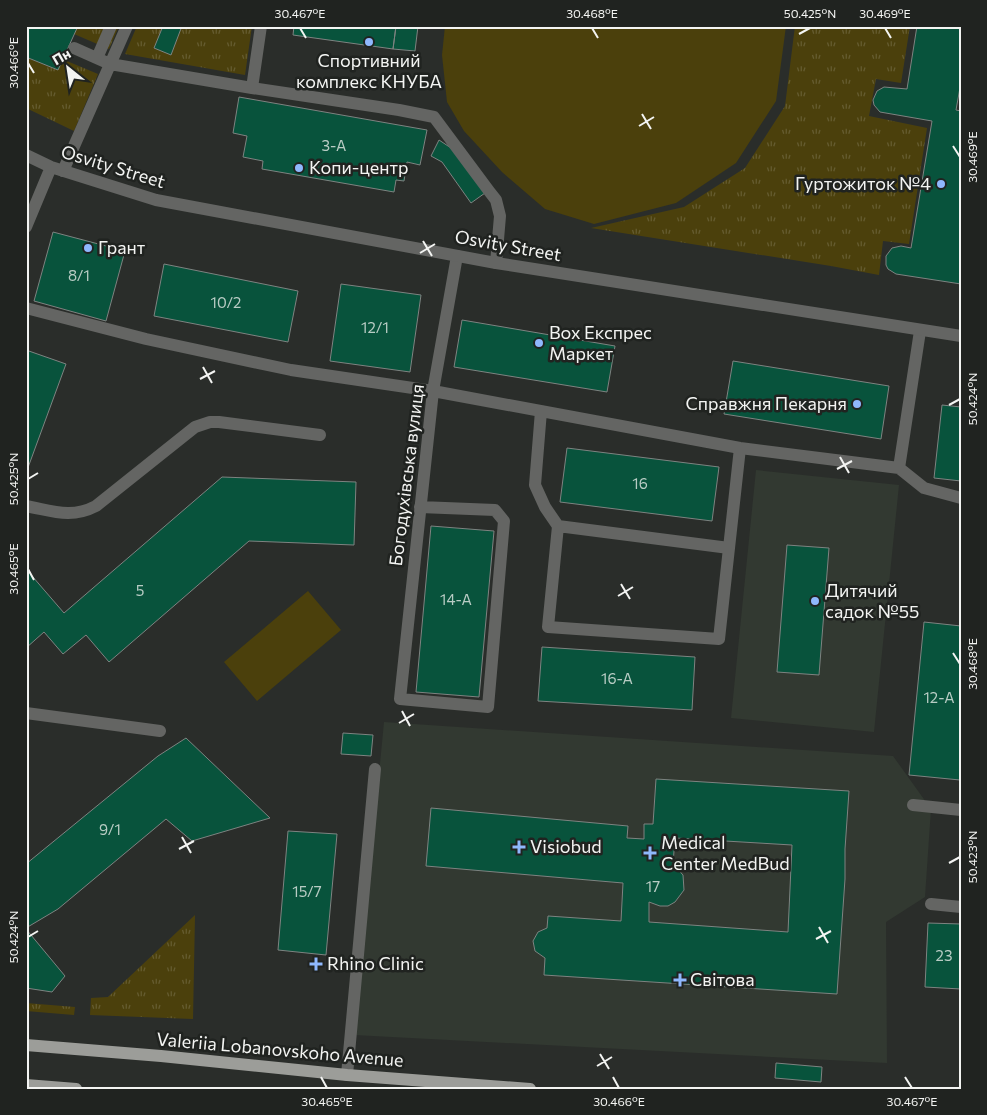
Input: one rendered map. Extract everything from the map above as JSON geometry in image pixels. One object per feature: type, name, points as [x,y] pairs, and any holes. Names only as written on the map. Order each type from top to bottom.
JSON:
[{"type":"main road","name":"Valeriia Lobanovskoho Avenue","points":[[26,1045],[161,1056],[347,1075],[530,1089]]},
{"type":"main road","points":[[26,1085],[76,1089]]},
{"type":"street","points":[[97,58],[111,26]]},
{"type":"street","points":[[26,227],[110,64],[127,26]]},
{"type":"street","points":[[252,88],[262,26]]},
{"type":"street","points":[[74,48],[110,64],[434,117],[489,190],[499,208],[496,263]]},
{"type":"street","name":"Osvity Street","points":[[26,155],[57,169],[156,200],[496,263],[961,336]]},
{"type":"street","name":"Богодухівська вулиця","points":[[420,507],[495,510],[504,521],[488,707],[400,700],[420,507],[433,391],[457,256]]},
{"type":"street","points":[[26,308],[146,338],[291,370],[433,391],[740,448],[898,468],[924,488],[961,498]]},
{"type":"street","points":[[898,468],[920,331]]},
{"type":"street","points":[[541,411],[535,485],[545,507],[558,526],[548,627],[719,639],[740,448]]},
{"type":"street","points":[[26,506],[71,514],[86,512],[195,427],[210,422],[320,435]]},
{"type":"street","points":[[558,526],[729,548]]},
{"type":"street","points":[[26,713],[160,731]]},
{"type":"street","points":[[347,1075],[375,769]]},
{"type":"street","points":[[913,804],[961,810]]},
{"type":"street","points":[[931,904],[961,907]]},
{"type":"shaded area","name":"Дитячий садок №55","points":[[756,470],[899,485],[874,732],[731,718]]},
{"type":"shaded area","name":"Medical Center MedBud","points":[[384,722],[893,756],[931,809],[925,897],[886,922],[887,1063],[354,1035]]},
{"type":"green space","points":[[78,26],[119,26],[109,49],[74,34]]},
{"type":"green space","points":[[137,26],[252,26],[245,75],[125,54]]},
{"type":"green space","points":[[445,26],[786,26],[776,101],[736,163],[676,203],[594,224],[545,209],[502,172],[464,131],[447,102],[442,55]]},
{"type":"green space","points":[[795,26],[910,26],[901,83],[876,79],[869,116],[927,128],[909,244],[883,241],[879,275],[591,228],[684,207],[745,168],[785,106]]},
{"type":"green space","points":[[26,57],[57,70],[62,59],[98,74],[74,131],[26,108]]},
{"type":"green space","points":[[308,591],[341,630],[257,701],[224,662]]},
{"type":"green space","points":[[195,915],[193,1019],[90,1015],[91,998],[108,997]]},
{"type":"green space","points":[[26,1003],[75,1007],[74,1015],[26,1011]]},
{"type":"building","points":[[26,26],[78,26],[58,70],[26,57]]},
{"type":"building","points":[[163,26],[182,26],[171,55],[154,48]]},
{"type":"building","name":"Спортивний комплекс КНУБА","points":[[294,26],[396,26],[393,49],[293,35]]},
{"type":"building","points":[[396,26],[418,26],[415,51],[393,49]]},
{"type":"building","name":"Гуртожиток №4","points":[[917,26],[961,26],[961,82],[956,110],[961,111],[961,284],[896,274],[888,269],[886,265],[886,256],[892,248],[901,246],[911,248],[932,121],[880,112],[874,105],[873,100],[877,91],[884,87],[907,89]]},
{"type":"building","points":[[239,97],[427,130],[420,165],[407,162],[404,181],[396,180],[394,192],[262,169],[263,161],[243,157],[247,136],[233,133]]},
{"type":"building","points":[[439,140],[454,150],[485,193],[471,203],[442,162],[431,156]]},
{"type":"building","points":[[53,232],[125,251],[106,321],[34,301]]},
{"type":"building","points":[[164,264],[298,291],[288,342],[154,316]]},
{"type":"building","points":[[341,284],[421,295],[410,372],[330,361]]},
{"type":"building","points":[[462,320],[615,346],[607,392],[454,367]]},
{"type":"building","points":[[26,350],[66,364],[26,473]]},
{"type":"building","points":[[733,361],[889,386],[881,439],[724,414]]},
{"type":"building","points":[[942,405],[961,407],[961,481],[934,478]]},
{"type":"building","points":[[567,448],[719,467],[712,521],[560,502]]},
{"type":"building","points":[[222,477],[356,482],[354,545],[249,541],[109,662],[86,635],[63,654],[44,632],[26,648],[26,569],[64,613]]},
{"type":"building","points":[[431,526],[494,531],[479,697],[416,692]]},
{"type":"building","points":[[787,545],[829,548],[819,675],[777,672]]},
{"type":"building","points":[[924,622],[961,626],[960,780],[909,775]]},
{"type":"building","points":[[542,647],[695,657],[692,710],[538,701]]},
{"type":"building","points":[[343,733],[373,735],[371,756],[341,754]]},
{"type":"building","points":[[186,738],[270,818],[192,841],[166,819],[58,909],[26,928],[26,864],[158,756]]},
{"type":"building","points":[[656,779],[849,791],[837,994],[544,975],[545,958],[535,951],[533,941],[538,932],[547,928],[548,916],[621,921],[623,883],[426,866],[431,808],[628,826],[627,838],[644,839],[644,824],[653,824]],"holes":[[[675,838],[792,845],[788,932],[649,922],[649,902],[660,906],[668,906],[675,902],[684,890],[683,875],[673,864]]]},
{"type":"building","points":[[288,831],[337,834],[326,955],[278,950]]},
{"type":"building","points":[[928,923],[961,924],[961,989],[925,987]]},
{"type":"building","points":[[26,929],[65,976],[52,992],[26,988]]},
{"type":"building","points":[[776,1063],[822,1067],[821,1082],[775,1078]]},
{"type":"place","name":"Спортивний комплекс КНУБА","points":[[369,42]]},
{"type":"place","name":"Копи-центр","points":[[299,168]]},
{"type":"place","name":"Гуртожиток №4","points":[[941,184]]},
{"type":"place","name":"Грант","points":[[88,248]]},
{"type":"place","name":"Box Експрес Маркет","points":[[539,343]]},
{"type":"place","name":"Справжня Пекарня","points":[[857,404]]},
{"type":"place","name":"Дитячий садок №55","points":[[815,601]]},
{"type":"place","name":"Visiobud","points":[[519,847]]},
{"type":"place","name":"Medical Center MedBud","points":[[650,853]]},
{"type":"place","name":"Rhino Clinic","points":[[316,964]]},
{"type":"place","name":"Світова","points":[[680,980]]}]
